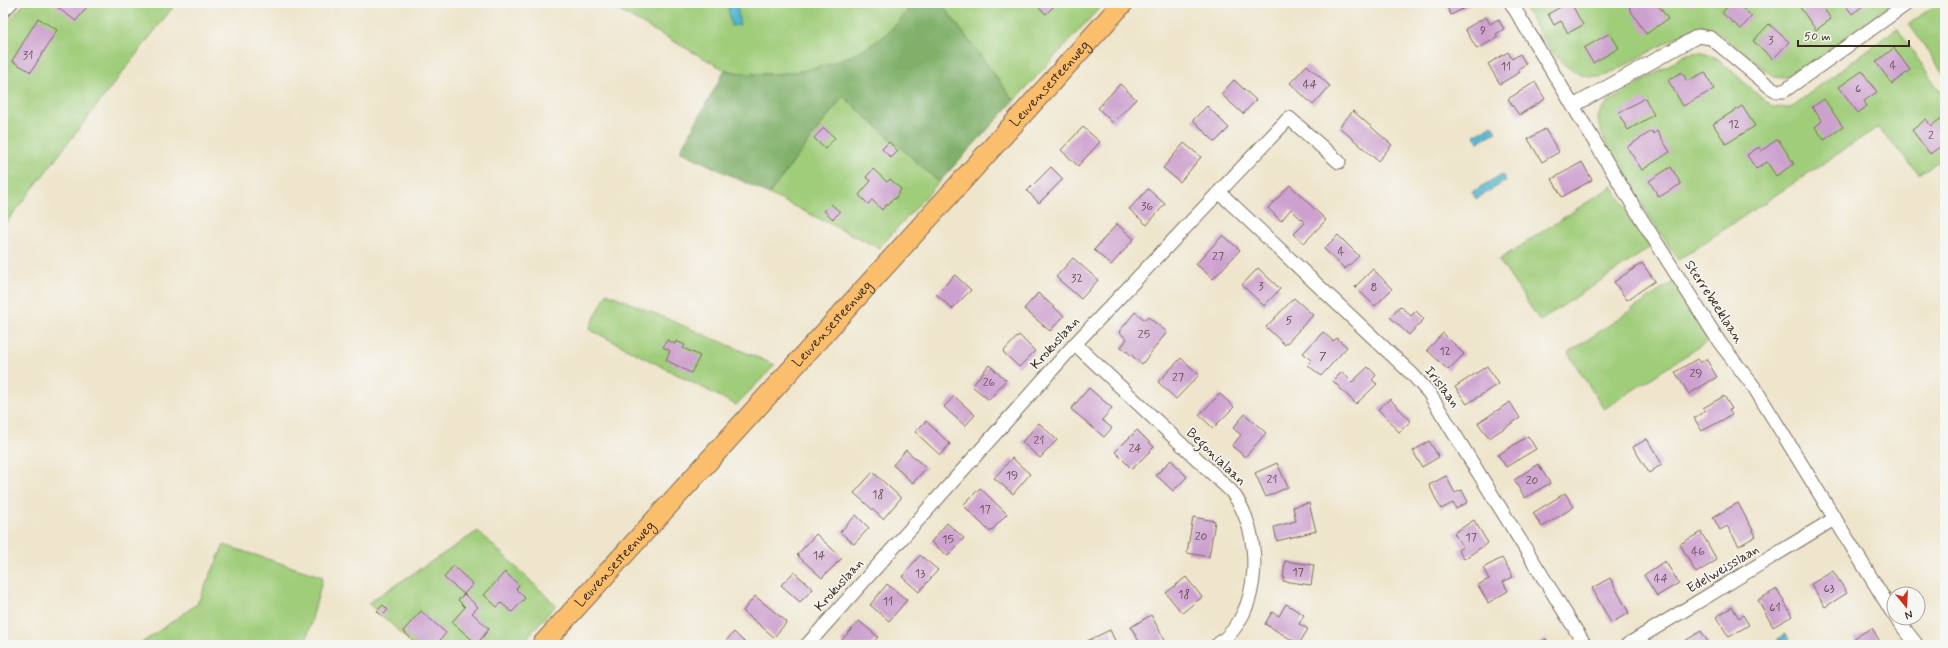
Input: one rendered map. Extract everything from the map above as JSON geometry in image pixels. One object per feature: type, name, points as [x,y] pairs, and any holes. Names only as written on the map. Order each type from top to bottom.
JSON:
[{"type":"main road","name":"Leuvensesteenweg","points":[[542,645],[1123,3]]},
{"type":"street","points":[[3,12],[11,3]]},
{"type":"street","name":"Sterrebeeklaan","points":[[1511,3],[1637,212],[1720,343],[1754,387],[1834,520],[1886,602]]},
{"type":"street","points":[[1573,106],[1698,36],[1711,38],[1770,87],[1777,91],[1784,91],[1908,3]]},
{"type":"street","name":"Krokuslaan","points":[[807,645],[1075,344],[1290,118],[1339,162]]},
{"type":"street","name":"Irislaan","points":[[1220,193],[1413,375],[1429,393],[1585,645]]},
{"type":"street","name":"Begonialaan","points":[[1075,344],[1231,491],[1243,511],[1249,528],[1254,553],[1252,583],[1248,599],[1236,626],[1230,634],[1217,645]]},
{"type":"street","name":"Edelweisslaan","points":[[1627,645],[1834,520]]},
{"type":"street","points":[[1902,626],[1917,645]]},
{"type":"green space","points":[[25,3],[176,3],[3,227],[3,26]]},
{"type":"green space","points":[[605,3],[912,3],[897,23],[878,40],[855,54],[830,64],[803,71],[776,74],[750,74],[725,70]]},
{"type":"green space","points":[[912,3],[941,3],[1014,101],[939,182],[843,96],[769,194],[680,151],[725,70],[750,74],[776,74],[803,71],[830,64],[855,54],[878,40],[897,23]]},
{"type":"green space","points":[[941,3],[1104,3],[1014,101]]},
{"type":"green space","points":[[1522,3],[1890,3],[1882,11],[1798,73],[1784,78],[1774,77],[1712,28],[1701,26],[1686,32],[1605,76],[1590,77],[1577,73],[1565,65],[1554,54],[1536,28]]},
{"type":"green space","points":[[1938,3],[1945,3],[1945,76],[1909,24]]},
{"type":"green space","points":[[1897,28],[1945,99],[1945,157],[1919,174],[1878,127],[1678,260],[1632,189],[1608,147],[1598,119],[1599,113],[1603,108],[1612,100],[1687,54],[1700,52],[1717,58],[1772,107],[1790,108]]},
{"type":"green space","points":[[843,96],[939,182],[879,248],[769,194]]},
{"type":"green space","points":[[1612,186],[1651,247],[1540,321],[1499,260]]},
{"type":"green space","points":[[1674,281],[1711,339],[1604,409],[1568,353]]},
{"type":"green space","points":[[607,293],[775,365],[736,405],[589,329]]},
{"type":"green space","points":[[478,531],[556,605],[520,645],[414,645],[368,603]]},
{"type":"green space","points":[[224,545],[323,577],[305,645],[139,645],[197,604]]},
{"type":"water","points":[[737,5],[740,25],[731,26],[728,7]]},
{"type":"water","points":[[1493,125],[1496,132],[1478,142],[1474,135]]},
{"type":"water","points":[[1502,174],[1506,181],[1476,199],[1472,192]]},
{"type":"water","points":[[1786,634],[1792,645],[1780,645],[1777,639]]},
{"type":"building","points":[[51,3],[90,3],[76,21]]},
{"type":"building","points":[[1034,3],[1055,3],[1056,4],[1046,14]]},
{"type":"building","points":[[1445,3],[1474,3],[1451,15]]},
{"type":"building","points":[[1568,3],[1571,3],[1583,25],[1568,33],[1561,21],[1554,25],[1548,14]]},
{"type":"building","points":[[1636,3],[1657,3],[1668,19],[1646,34],[1629,8]]},
{"type":"building","points":[[1689,3],[1697,3],[1691,7]]},
{"type":"building","points":[[1730,3],[1736,3],[1752,16],[1741,29],[1722,13]]},
{"type":"building","points":[[1803,3],[1820,3],[1831,19],[1816,30],[1799,6]]},
{"type":"building","points":[[1844,3],[1867,3],[1852,14]]},
{"type":"building","points":[[1486,17],[1490,24],[1498,19],[1504,29],[1496,34],[1498,37],[1477,49],[1465,29]]},
{"type":"building","points":[[38,18],[57,30],[31,72],[12,61]]},
{"type":"building","points":[[1769,24],[1789,42],[1773,59],[1753,41]]},
{"type":"building","points":[[1610,33],[1619,48],[1593,63],[1584,48]]},
{"type":"building","points":[[1894,48],[1910,70],[1892,84],[1876,62]]},
{"type":"building","points":[[1508,52],[1512,59],[1520,54],[1526,64],[1518,69],[1520,72],[1500,84],[1488,64]]},
{"type":"building","points":[[1307,65],[1330,86],[1313,105],[1290,83]]},
{"type":"building","points":[[1862,71],[1877,92],[1864,101],[1867,106],[1858,113],[1839,87]]},
{"type":"building","points":[[1682,72],[1687,81],[1705,72],[1714,89],[1683,106],[1668,80]]},
{"type":"building","points":[[1234,80],[1256,100],[1243,114],[1221,94]]},
{"type":"building","points":[[1535,82],[1545,99],[1519,115],[1508,99]]},
{"type":"building","points":[[1120,84],[1136,99],[1113,123],[1098,108]]},
{"type":"building","points":[[1645,98],[1654,115],[1628,130],[1618,113]]},
{"type":"building","points":[[1824,99],[1843,127],[1824,140],[1815,127],[1822,121],[1812,107]]},
{"type":"building","points":[[1207,106],[1229,128],[1215,142],[1193,120]]},
{"type":"building","points":[[1742,106],[1755,126],[1726,144],[1713,124]]},
{"type":"building","points":[[1353,111],[1392,145],[1378,161],[1339,127]]},
{"type":"building","points":[[1943,117],[1945,120],[1945,143],[1930,154],[1912,130],[1926,119],[1931,126]]},
{"type":"building","points":[[1083,127],[1100,142],[1078,166],[1061,150]]},
{"type":"building","points":[[824,128],[835,138],[825,149],[814,138]]},
{"type":"building","points":[[1545,129],[1559,152],[1542,162],[1528,139]]},
{"type":"building","points":[[1652,131],[1653,134],[1657,131],[1670,152],[1642,170],[1627,147]]},
{"type":"building","points":[[1778,139],[1794,164],[1776,176],[1767,162],[1756,169],[1747,155],[1759,147],[1761,151]]},
{"type":"building","points":[[889,142],[898,151],[891,158],[882,149]]},
{"type":"building","points":[[1184,143],[1201,157],[1180,182],[1163,168]]},
{"type":"building","points":[[1582,162],[1592,180],[1562,197],[1552,179]]},
{"type":"building","points":[[1051,167],[1063,179],[1039,203],[1027,191]]},
{"type":"building","points":[[1671,167],[1681,184],[1659,197],[1649,181]]},
{"type":"building","points":[[873,169],[887,182],[890,179],[901,189],[895,199],[892,199],[889,205],[886,205],[882,210],[872,200],[868,204],[859,195],[871,181],[866,177]]},
{"type":"building","points":[[1290,185],[1326,220],[1304,243],[1294,234],[1305,223],[1291,209],[1281,221],[1268,208]]},
{"type":"building","points":[[1148,189],[1165,204],[1147,225],[1129,209]]},
{"type":"building","points":[[831,204],[840,212],[833,219],[824,211]]},
{"type":"building","points":[[1117,224],[1134,239],[1111,265],[1094,250]]},
{"type":"building","points":[[1223,235],[1240,250],[1213,279],[1196,264]]},
{"type":"building","points":[[1338,235],[1359,256],[1345,269],[1324,249]]},
{"type":"building","points":[[1073,258],[1098,280],[1081,299],[1056,277]]},
{"type":"building","points":[[1642,263],[1655,281],[1627,300],[1614,282]]},
{"type":"building","points":[[1258,268],[1280,289],[1264,306],[1242,285]]},
{"type":"building","points":[[1373,269],[1392,289],[1375,306],[1355,287]]},
{"type":"building","points":[[955,275],[971,290],[952,309],[936,294]]},
{"type":"building","points":[[1038,293],[1064,316],[1050,331],[1024,309]]},
{"type":"building","points":[[1294,298],[1313,315],[1285,345],[1266,327]]},
{"type":"building","points":[[1400,306],[1411,316],[1416,311],[1424,319],[1409,335],[1390,317]]},
{"type":"building","points":[[1135,312],[1145,320],[1148,317],[1167,332],[1142,364],[1121,347],[1127,339],[1119,332]]},
{"type":"building","points":[[1323,332],[1333,341],[1337,338],[1347,347],[1321,376],[1308,365],[1312,361],[1303,353]]},
{"type":"building","points":[[1443,333],[1464,354],[1448,370],[1427,350]]},
{"type":"building","points":[[1019,335],[1035,351],[1019,367],[1003,352]]},
{"type":"building","points":[[667,340],[675,344],[676,341],[685,345],[683,348],[700,356],[691,373],[666,360],[670,351],[663,347]]},
{"type":"building","points":[[1181,358],[1199,375],[1176,399],[1158,382]]},
{"type":"building","points":[[1697,359],[1700,363],[1706,359],[1717,377],[1689,394],[1675,372]]},
{"type":"building","points":[[989,365],[1006,380],[989,400],[972,386]]},
{"type":"building","points":[[1487,366],[1498,384],[1467,404],[1455,387]]},
{"type":"building","points":[[1368,367],[1376,375],[1372,380],[1377,384],[1356,404],[1333,381],[1342,372],[1352,382]]},
{"type":"building","points":[[1089,388],[1112,408],[1102,420],[1112,428],[1104,437],[1071,409]]},
{"type":"building","points":[[1220,394],[1234,407],[1213,428],[1199,415]]},
{"type":"building","points":[[954,396],[975,415],[965,426],[944,407]]},
{"type":"building","points":[[1724,396],[1732,409],[1729,410],[1732,415],[1702,431],[1694,418],[1705,411],[1703,408]]},
{"type":"building","points":[[1390,399],[1411,421],[1399,432],[1378,409]]},
{"type":"building","points":[[1510,402],[1520,418],[1489,438],[1478,423]]},
{"type":"building","points":[[1245,414],[1266,433],[1245,457],[1232,446],[1241,435],[1233,428]]},
{"type":"building","points":[[926,421],[950,444],[940,455],[915,432]]},
{"type":"building","points":[[1039,423],[1057,440],[1040,458],[1022,442]]},
{"type":"building","points":[[1137,430],[1154,447],[1132,469],[1115,452]]},
{"type":"building","points":[[1528,436],[1536,449],[1506,467],[1498,455]]},
{"type":"building","points":[[1647,439],[1662,464],[1649,473],[1633,447]]},
{"type":"building","points":[[1429,441],[1439,457],[1422,467],[1413,451]]},
{"type":"building","points":[[906,450],[926,468],[913,483],[893,465]]},
{"type":"building","points":[[1012,458],[1030,474],[1013,494],[994,478]]},
{"type":"building","points":[[1171,460],[1187,477],[1173,491],[1156,475]]},
{"type":"building","points":[[1277,463],[1288,487],[1266,497],[1255,473]]},
{"type":"building","points":[[1538,464],[1550,483],[1525,498],[1514,480]]},
{"type":"building","points":[[873,472],[901,498],[883,519],[854,493]]},
{"type":"building","points":[[1446,476],[1455,493],[1462,490],[1468,502],[1456,509],[1453,503],[1441,509],[1429,485]]},
{"type":"building","points":[[980,488],[1007,514],[990,532],[963,505]]},
{"type":"building","points":[[1565,493],[1574,507],[1542,527],[1533,513]]},
{"type":"building","points":[[1309,503],[1316,531],[1277,541],[1274,527],[1296,521],[1293,507]]},
{"type":"building","points":[[1738,503],[1756,536],[1739,546],[1727,526],[1720,530],[1713,517]]},
{"type":"building","points":[[856,515],[869,528],[854,544],[840,532]]},
{"type":"building","points":[[1193,517],[1215,521],[1209,557],[1187,553]]},
{"type":"building","points":[[1474,520],[1488,543],[1464,559],[1458,550],[1463,547],[1454,533]]},
{"type":"building","points":[[947,523],[964,538],[948,556],[931,542]]},
{"type":"building","points":[[1701,532],[1717,560],[1696,573],[1680,544]]},
{"type":"building","points":[[816,534],[842,558],[822,578],[797,555]]},
{"type":"building","points":[[920,555],[938,570],[919,592],[902,577]]},
{"type":"building","points":[[1502,558],[1513,577],[1503,582],[1508,591],[1488,603],[1478,585],[1489,579],[1483,568]]},
{"type":"building","points":[[1285,561],[1314,565],[1311,585],[1283,581]]},
{"type":"building","points":[[1665,561],[1679,583],[1657,596],[1644,575]]},
{"type":"building","points":[[453,566],[473,584],[464,594],[444,578]]},
{"type":"building","points":[[1833,571],[1847,593],[1825,607],[1811,584]]},
{"type":"building","points":[[505,572],[519,585],[516,589],[525,598],[512,612],[501,603],[497,607],[484,595]]},
{"type":"building","points":[[794,572],[813,589],[800,602],[781,585]]},
{"type":"building","points":[[1186,577],[1202,597],[1182,613],[1166,593]]},
{"type":"building","points":[[1610,578],[1629,613],[1611,623],[1592,588]]},
{"type":"building","points":[[887,584],[907,600],[889,621],[870,605]]},
{"type":"building","points":[[1777,589],[1792,616],[1773,627],[1758,600]]},
{"type":"building","points":[[464,594],[478,607],[472,613],[489,629],[477,644],[452,622],[465,607],[458,600]]},
{"type":"building","points":[[755,596],[787,622],[774,637],[743,611]]},
{"type":"building","points":[[1286,604],[1304,615],[1299,624],[1308,629],[1299,644],[1265,624],[1272,612],[1279,616]]},
{"type":"building","points":[[383,605],[388,610],[382,616],[377,611]]},
{"type":"building","points":[[1732,607],[1739,618],[1743,615],[1749,625],[1729,637],[1716,617]]},
{"type":"building","points":[[421,611],[446,633],[436,645],[418,645],[403,631]]},
{"type":"building","points":[[1151,615],[1167,644],[1141,645],[1131,627]]},
{"type":"building","points":[[859,621],[878,637],[871,645],[845,645],[841,641]]},
{"type":"building","points":[[1872,628],[1882,645],[1858,645],[1854,638]]},
{"type":"building","points":[[1110,630],[1117,645],[1089,645],[1087,641]]},
{"type":"building","points":[[1701,631],[1710,645],[1680,644]]},
{"type":"building","points":[[734,632],[747,645],[722,645]]},
{"type":"building","points":[[1546,639],[1549,645],[1536,645]]}]
